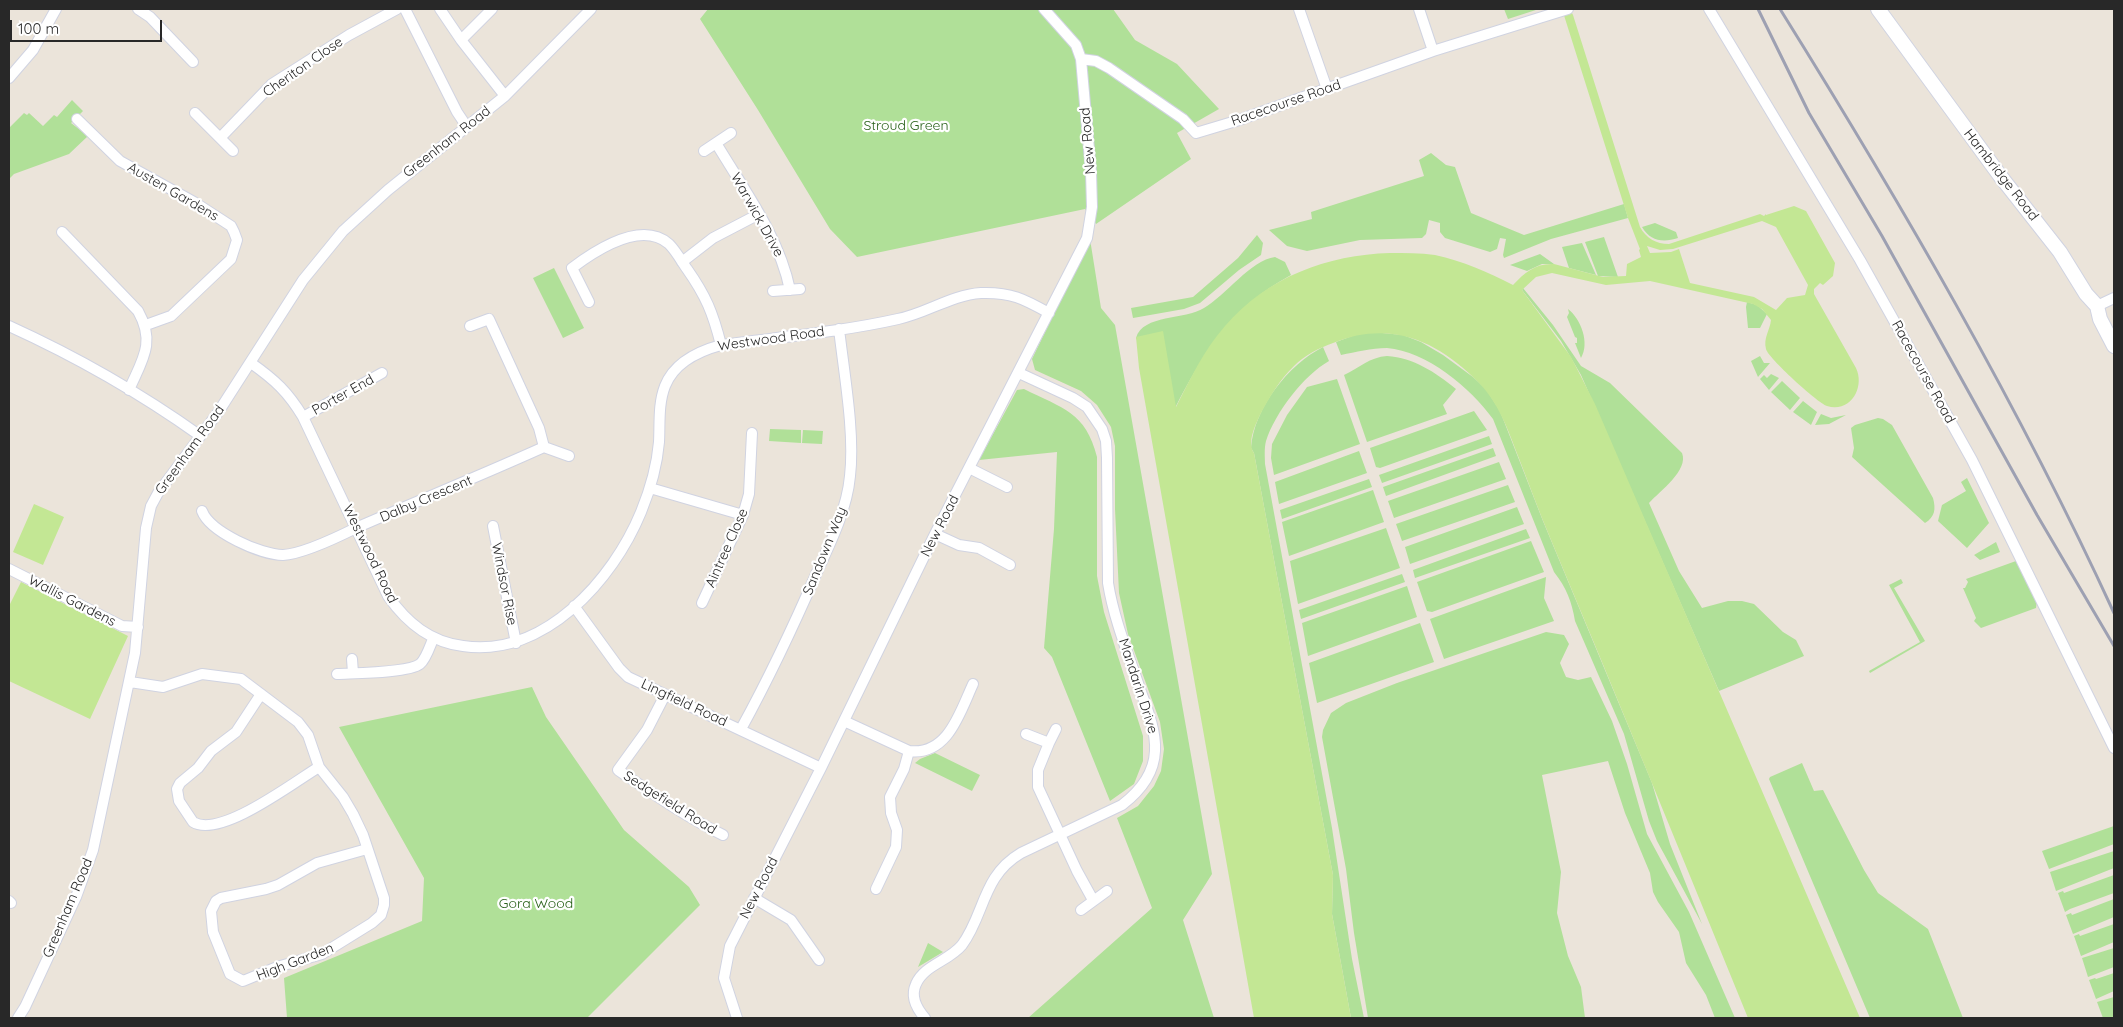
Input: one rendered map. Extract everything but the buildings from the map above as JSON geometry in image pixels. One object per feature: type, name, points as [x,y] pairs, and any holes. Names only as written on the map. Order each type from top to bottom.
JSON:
[{"type":"main road","name":"Hambridge Road","points":[[1878,9],[2001,177],[2052,240],[2086,294],[2097,306],[2100,319],[2114,346]]},
{"type":"street","points":[[9,78],[33,50],[56,9]]},
{"type":"street","points":[[138,9],[150,17],[193,62]]},
{"type":"street","name":"Cheriton Close","points":[[220,138],[272,84],[350,35],[397,9]]},
{"type":"street","points":[[405,9],[466,127]]},
{"type":"street","points":[[440,9],[461,40],[505,96]]},
{"type":"street","points":[[461,40],[492,9]]},
{"type":"street","name":"Greenham Road","points":[[18,1018],[25,1007],[76,897],[92,850],[130,682],[138,627],[146,528],[151,506],[167,479],[251,363],[269,330],[304,280],[343,231],[388,190],[505,96],[591,9]]},
{"type":"street","points":[[1044,9],[1076,44],[1081,59]]},
{"type":"street","points":[[1300,9],[1327,89]]},
{"type":"street","points":[[1419,9],[1433,51]]},
{"type":"street","name":"Racecourse Road","points":[[1081,59],[1096,61],[1109,68],[1183,119],[1196,133],[1236,121],[1433,51],[1568,9]]},
{"type":"street","name":"Racecourse Road","points":[[1709,9],[1860,260],[1968,452],[2114,748]]},
{"type":"street","name":"New Road","points":[[737,1018],[724,978],[730,946],[844,721],[935,534],[1087,238],[1092,207],[1092,172],[1081,59]]},
{"type":"street","points":[[195,113],[233,151]]},
{"type":"street","name":"Austen Gardens","points":[[77,119],[120,161],[194,202],[231,226],[234,232],[236,240],[231,259],[171,316],[146,325]]},
{"type":"street","points":[[704,152],[732,133]]},
{"type":"street","name":"Warwick Drive","points":[[716,143],[759,214],[795,289],[773,291]]},
{"type":"street","points":[[682,262],[713,238],[759,214]]},
{"type":"street","points":[[62,232],[138,311],[146,325],[146,349],[129,390]]},
{"type":"street","points":[[589,302],[572,268],[585,258],[626,238],[638,235],[654,237],[669,244],[710,306],[721,346]]},
{"type":"street","name":"Westwood Road","points":[[251,363],[280,385],[303,417],[394,605],[418,630],[434,639],[480,649],[516,642],[546,629],[574,606],[597,583],[614,560],[633,530],[650,488],[659,443],[661,402],[665,386],[672,374],[686,360],[706,349],[721,346],[900,319],[952,299],[981,294],[1002,294],[1020,297],[1049,313]]},
{"type":"street","points":[[2097,306],[2114,298]]},
{"type":"street","points":[[470,326],[489,319],[539,428],[544,447],[568,456]]},
{"type":"street","points":[[9,326],[56,348],[129,390],[199,435]]},
{"type":"street","name":"Sandown Way","points":[[741,729],[806,600],[834,534],[846,497],[850,476],[851,447],[839,329]]},
{"type":"street","name":"Porter End","points":[[303,417],[382,373]]},
{"type":"street","name":"Mandarin Drive","points":[[925,1018],[917,1009],[915,1002],[915,985],[918,979],[929,969],[947,960],[962,945],[989,886],[1014,857],[1122,805],[1142,787],[1154,761],[1155,739],[1153,725],[1111,605],[1108,583],[1106,441],[1102,429],[1087,407],[1073,398],[1019,373]]},
{"type":"street","name":"Aintree Close","points":[[702,603],[744,515],[749,494],[752,433]]},
{"type":"street","name":"Dalby Crescent","points":[[202,511],[205,518],[235,540],[257,550],[284,555],[318,545],[544,447]]},
{"type":"street","points":[[969,468],[1007,487]]},
{"type":"street","points":[[650,488],[744,515]]},
{"type":"street","name":"Windsor Rise","points":[[493,526],[516,642]]},
{"type":"street","points":[[935,534],[960,544],[980,548],[1010,565]]},
{"type":"street","name":"Wallis Gardens","points":[[9,569],[122,626],[138,627]]},
{"type":"street","name":"Lingfield Road","points":[[574,606],[619,668],[628,677],[820,768]]},
{"type":"street","points":[[337,674],[392,671],[420,663],[434,639]]},
{"type":"street","points":[[352,659],[354,673]]},
{"type":"street","points":[[130,682],[163,687],[202,674],[241,679],[298,722],[310,740],[319,768],[353,814],[367,849]]},
{"type":"street","points":[[844,721],[909,751],[918,752],[930,748],[946,737],[952,729],[973,684]]},
{"type":"street","points":[[261,694],[236,732],[211,751],[198,768],[180,783],[178,789],[179,800],[193,822],[210,825],[250,811],[319,768]]},
{"type":"street","name":"Sedgefield Road","points":[[665,695],[647,730],[613,768],[690,818],[723,835]]},
{"type":"street","points":[[1056,729],[1038,770],[1037,779],[1042,795],[1060,834],[1093,900]]},
{"type":"street","points":[[1026,734],[1049,743]]},
{"type":"street","points":[[876,889],[896,847],[898,830],[891,813],[890,797],[904,769],[909,751]]},
{"type":"street","name":"High Garden","points":[[367,849],[384,898],[381,915],[372,924],[322,954],[277,967],[243,981],[230,974],[213,932],[210,911],[216,902],[221,898],[278,885],[317,863],[367,849]]},
{"type":"street","points":[[1080,910],[1107,891]]},
{"type":"street","points":[[754,898],[791,920],[819,960]]},
{"type":"green space","name":"Stroud Green","points":[[708,9],[1113,9],[1135,40],[1177,64],[1219,109],[1177,133],[1191,159],[1096,224],[1085,209],[857,257],[830,229],[700,19]]},
{"type":"green space","points":[[1504,9],[1539,9],[1508,19]]},
{"type":"green space","points":[[1562,9],[1570,9],[1573,15],[1640,227],[1645,234],[1656,242],[1669,244],[1760,214],[1764,216],[1794,206],[1806,211],[1835,263],[1833,276],[1823,285],[1820,283],[1814,289],[1814,294],[1856,368],[1859,383],[1854,397],[1843,406],[1836,407],[1827,406],[1814,397],[1794,380],[1769,354],[1765,341],[1771,320],[1762,309],[1753,304],[1650,281],[1606,285],[1552,273],[1536,277],[1522,290],[1571,357],[1595,404],[1860,1018],[1748,1018],[1547,530],[1510,435],[1495,404],[1474,378],[1442,353],[1408,337],[1391,334],[1372,334],[1353,337],[1328,345],[1312,352],[1298,362],[1271,395],[1258,419],[1251,444],[1333,875],[1332,914],[1351,1018],[1254,1018],[1139,368],[1136,337],[1163,331],[1176,407],[1204,355],[1225,326],[1260,294],[1300,272],[1344,258],[1401,253],[1429,254],[1445,257],[1475,267],[1513,285],[1531,269],[1548,264],[1603,277],[1626,276],[1627,264],[1641,257],[1640,249],[1628,218]],"holes":[[[1762,221],[1776,227],[1808,285],[1805,295],[1787,298],[1776,310],[1754,297],[1690,283],[1679,249],[1671,252],[1650,253],[1647,246],[1660,250],[1673,249]]]},
{"type":"green space","points":[[72,100],[83,111],[71,123],[88,136],[69,154],[14,174],[9,179],[9,128],[24,113],[27,115],[29,113],[43,126],[54,115],[57,117]]},
{"type":"green space","points":[[1431,153],[1446,165],[1455,167],[1471,213],[1524,235],[1624,204],[1628,218],[1551,239],[1504,258],[1506,239],[1500,238],[1497,249],[1490,252],[1445,238],[1440,232],[1440,223],[1429,220],[1426,234],[1422,238],[1360,240],[1307,251],[1287,246],[1269,230],[1312,219],[1311,212],[1424,176],[1419,160]]},
{"type":"green space","points":[[1655,223],[1676,232],[1678,238],[1657,240],[1653,238],[1642,227]]},
{"type":"green space","points":[[1257,235],[1263,243],[1261,255],[1239,270],[1200,303],[1184,309],[1133,318],[1131,308],[1193,297],[1238,258]]},
{"type":"green space","points":[[1604,237],[1618,277],[1598,276],[1585,242]]},
{"type":"green space","points":[[1090,239],[1101,308],[1115,325],[1212,874],[1183,920],[1214,1018],[1028,1018],[1152,908],[1117,818],[1138,806],[1154,786],[1161,771],[1164,749],[1160,722],[1128,634],[1119,593],[1115,509],[1115,446],[1111,427],[1097,405],[1081,391],[1035,370],[1032,359]]},
{"type":"green space","points":[[1582,243],[1596,275],[1569,268],[1562,247]]},
{"type":"green space","points":[[1540,254],[1554,264],[1542,264],[1527,271],[1510,265]]},
{"type":"green space","points":[[1275,257],[1285,262],[1291,275],[1252,301],[1222,332],[1197,367],[1175,408],[1136,338],[1140,330],[1156,321],[1196,312],[1204,308],[1248,271]]},
{"type":"green space","points":[[554,268],[584,328],[563,338],[533,278]]},
{"type":"green space","points":[[1523,288],[1553,325],[1581,366],[1610,383],[1682,453],[1683,460],[1678,473],[1649,503],[1679,571],[1702,608],[1728,601],[1742,601],[1754,604],[1783,632],[1796,640],[1804,656],[1719,691],[1581,375],[1561,341],[1522,290]]},
{"type":"green space","points":[[1747,302],[1757,305],[1767,314],[1760,328],[1748,328]]},
{"type":"green space","points":[[1568,309],[1577,319],[1583,332],[1585,345],[1581,358],[1575,343],[1577,343],[1577,338],[1567,317]]},
{"type":"green space","points":[[1372,332],[1403,335],[1421,342],[1443,355],[1486,389],[1500,411],[1543,521],[1652,783],[1670,844],[1702,924],[1657,841],[1649,821],[1624,734],[1575,621],[1568,595],[1554,572],[1493,419],[1473,395],[1460,384],[1446,373],[1417,356],[1387,348],[1369,349],[1341,355],[1336,342],[1355,335]]},
{"type":"green space","points":[[1323,347],[1329,361],[1319,367],[1300,385],[1283,407],[1266,441],[1265,464],[1332,828],[1352,959],[1364,1018],[1351,1018],[1332,914],[1333,875],[1254,453],[1251,448],[1259,418],[1275,389],[1297,365]]},
{"type":"green space","points":[[1387,356],[1397,357],[1424,367],[1456,389],[1443,405],[1447,414],[1367,442],[1344,375],[1370,361]]},
{"type":"green space","points":[[1760,356],[1764,363],[1770,363],[1758,377],[1751,361]]},
{"type":"green space","points":[[1771,374],[1779,378],[1769,390],[1760,379],[1764,375],[1767,378]]},
{"type":"green space","points":[[1337,379],[1360,444],[1274,475],[1271,458],[1272,444],[1287,415],[1307,387]]},
{"type":"green space","points":[[1782,381],[1800,398],[1790,410],[1771,392]]},
{"type":"green space","points":[[1024,389],[1071,413],[1086,430],[1097,457],[1097,576],[1104,612],[1143,736],[1143,761],[1134,784],[1110,801],[1052,657],[1044,648],[1054,529],[1057,452],[979,460],[1017,390]]},
{"type":"green space","points":[[1803,401],[1817,412],[1811,425],[1793,412]]},
{"type":"green space","points":[[1474,411],[1487,430],[1380,468],[1376,467],[1370,448]]},
{"type":"green space","points":[[1821,414],[1831,418],[1846,415],[1829,424],[1815,425]]},
{"type":"green space","points":[[1878,418],[1892,425],[1933,498],[1934,512],[1925,523],[1852,457],[1854,448],[1851,428]]},
{"type":"green space","points":[[770,429],[801,430],[801,443],[769,441]]},
{"type":"green space","points":[[803,430],[823,431],[822,444],[802,443]]},
{"type":"green space","points":[[1489,436],[1492,444],[1382,483],[1379,475]]},
{"type":"green space","points":[[1493,448],[1496,456],[1386,496],[1383,487]]},
{"type":"green space","points":[[1359,451],[1367,473],[1279,504],[1275,482]]},
{"type":"green space","points":[[1499,462],[1506,479],[1394,518],[1388,501]]},
{"type":"green space","points":[[1967,478],[1989,523],[1967,548],[1938,521],[1942,505],[1966,491],[1961,482]]},
{"type":"green space","points":[[1369,479],[1372,487],[1282,519],[1280,510]]},
{"type":"green space","points":[[1508,485],[1515,502],[1402,541],[1396,524]]},
{"type":"green space","points":[[1373,490],[1384,522],[1289,556],[1282,522]]},
{"type":"green space","points":[[34,504],[64,517],[43,565],[13,552]]},
{"type":"green space","points":[[1517,507],[1524,524],[1410,564],[1405,547]]},
{"type":"green space","points":[[1386,528],[1400,568],[1298,604],[1290,561]]},
{"type":"green space","points":[[1526,529],[1530,538],[1415,578],[1413,570]]},
{"type":"green space","points":[[1531,541],[1544,572],[1432,612],[1427,611],[1417,582]]},
{"type":"green space","points":[[1996,542],[2000,552],[1980,560],[1974,555]]},
{"type":"green space","points":[[2016,561],[2037,600],[2036,608],[1981,628],[1974,621],[1976,618],[1963,588],[1965,588],[1968,582],[1966,579]]},
{"type":"green space","points":[[1402,574],[1405,582],[1301,619],[1299,610]]},
{"type":"green space","points":[[1546,577],[1544,598],[1554,621],[1444,659],[1430,619]]},
{"type":"green space","points":[[1901,579],[1903,583],[1894,588],[1925,641],[1870,673],[1869,671],[1920,642],[1889,585]]},
{"type":"green space","points":[[21,582],[128,636],[90,719],[9,681],[9,606]]},
{"type":"green space","points":[[1407,586],[1417,617],[1308,656],[1302,623]]},
{"type":"green space","points":[[1420,623],[1434,662],[1317,703],[1309,663]]},
{"type":"green space","points":[[1546,632],[1564,635],[1569,644],[1560,663],[1566,677],[1578,680],[1591,677],[1612,721],[1627,764],[1647,834],[1689,912],[1735,1018],[1715,1018],[1706,995],[1686,963],[1679,932],[1653,892],[1650,873],[1625,813],[1608,761],[1542,775],[1561,872],[1557,913],[1568,956],[1581,987],[1585,1018],[1368,1018],[1346,869],[1322,737],[1323,730],[1331,713],[1346,703],[1397,683]]},
{"type":"green space","name":"Gora Wood","points":[[532,687],[546,717],[624,830],[689,887],[700,905],[587,1018],[287,1018],[284,978],[422,921],[424,878],[339,727]]},
{"type":"green space","points":[[935,753],[980,775],[972,791],[915,763]]},
{"type":"green space","points":[[1802,763],[1814,791],[1823,790],[1864,870],[1878,893],[1928,929],[1963,1018],[1870,1018],[1769,779]]},
{"type":"green space","points":[[2114,826],[2114,844],[2049,869],[2042,851]]},
{"type":"green space","points":[[2114,851],[2114,868],[2056,891],[2050,872]]},
{"type":"green space","points":[[2114,875],[2114,893],[2065,912],[2058,893],[2063,891],[2064,893]]},
{"type":"green space","points":[[2114,899],[2114,917],[2073,934],[2066,915],[2071,913],[2072,915]]},
{"type":"green space","points":[[2114,924],[2114,942],[2081,956],[2074,936],[2079,934],[2080,936]]},
{"type":"green space","points":[[928,943],[943,952],[918,967]]},
{"type":"green space","points":[[2114,948],[2114,967],[2088,977],[2082,958]]},
{"type":"green space","points":[[2114,973],[2114,991],[2096,999],[2089,980]]},
{"type":"green space","points":[[2114,997],[2114,1018],[2103,1018],[2097,1002]]},
{"type":"railway","points":[[1758,9],[1809,113],[1882,236],[2037,515],[2114,646]]},
{"type":"railway","points":[[1780,9],[1870,156],[1956,305],[2038,458],[2114,613]]}]
